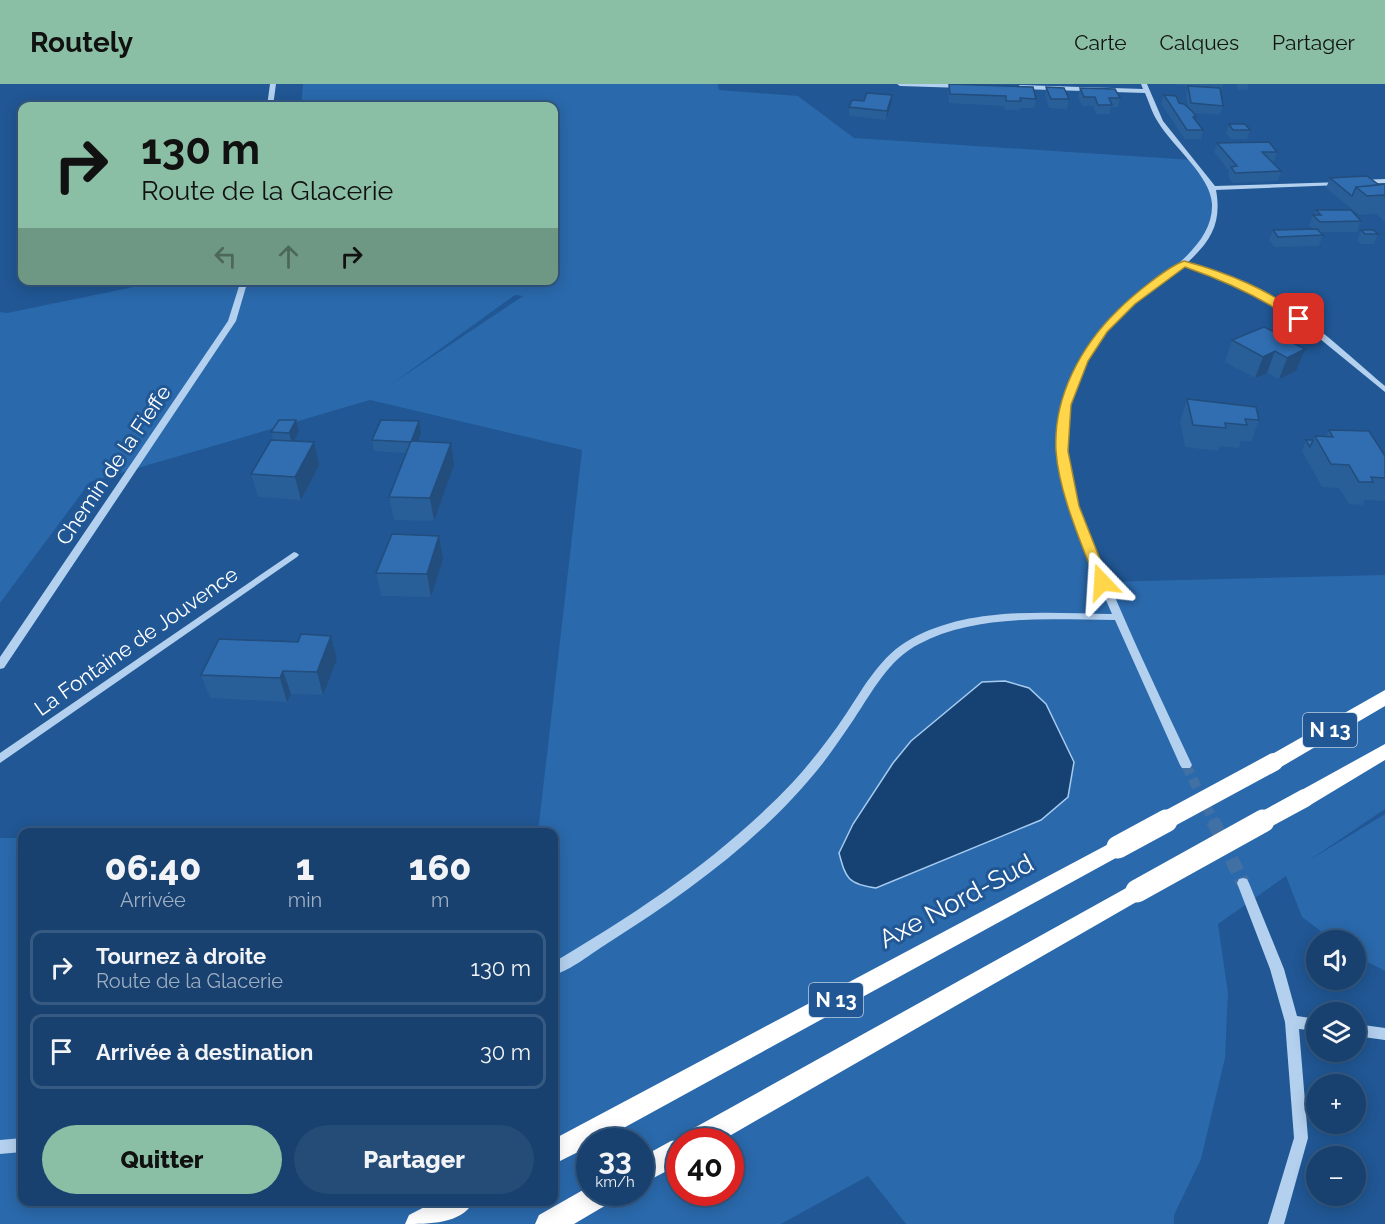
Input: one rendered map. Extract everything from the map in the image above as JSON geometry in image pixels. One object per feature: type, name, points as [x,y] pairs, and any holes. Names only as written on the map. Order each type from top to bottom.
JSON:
[{"type":"highway","name":"Axe Nord-Sud","points":[[558,1150],[1118,848],[1274,762],[1385,697]]},
{"type":"highway","name":"N 13","points":[[719,1128],[1385,751]]},
{"type":"highway","points":[[418,1224],[452,1206]]},
{"type":"highway","points":[[548,1224],[580,1206]]},
{"type":"street","points":[[271,102],[273,84]]},
{"type":"street","points":[[900,84],[971,86]]},
{"type":"street","points":[[1017,87],[1145,88],[1160,121],[1213,188],[1216,199],[1215,215],[1208,236],[1184,264],[1132,302],[1103,330],[1083,361],[1066,405],[1062,451],[1073,506],[1118,617],[1186,765]]},
{"type":"street","points":[[1213,188],[1385,181]]},
{"type":"street","points":[[1184,264],[1225,277],[1272,300],[1312,329],[1385,390]]},
{"type":"street","name":"Chemin de la Fieffe","points":[[0,665],[232,321],[243,285]]},
{"type":"street","name":"La Fontaine de Jouvence","points":[[0,759],[294,555]]},
{"type":"street","points":[[558,966],[685,886],[740,841],[798,784],[829,747],[874,680],[894,657],[913,642],[936,632],[986,620],[1025,617],[1118,617]]},
{"type":"street","points":[[1243,883],[1277,969],[1292,1022],[1301,1138],[1276,1224]]},
{"type":"street","points":[[1292,1022],[1306,1024]]},
{"type":"street","points":[[1366,1031],[1385,1034]]},
{"type":"street","points":[[0,1147],[18,1145]]},
{"type":"shaded area","points":[[303,84],[718,84],[719,90],[798,96],[854,138],[1193,160],[1213,188],[1215,215],[1197,251],[1103,330],[1083,361],[1066,405],[1062,428],[1073,505],[1103,582],[1385,575],[1385,809],[1308,861],[1385,814],[1385,971],[1366,961],[1366,930],[1320,930],[1302,917],[1286,876],[1218,924],[1228,993],[1225,1058],[1201,1159],[1174,1215],[1174,1224],[906,1224],[868,1176],[781,1224],[0,1224],[0,838],[18,838],[18,1206],[558,1206],[558,828],[538,828],[582,450],[370,400],[90,482],[0,603],[0,312],[7,313],[144,285],[558,285],[558,102],[301,102]],"holes":[[[515,295],[523,296],[393,383]]]},
{"type":"shaded area","points":[[1005,681],[1029,688],[1046,704],[1074,762],[1068,797],[1041,820],[876,888],[850,879],[839,853],[853,824],[893,763],[911,741],[982,682]]},
{"type":"building","points":[[949,84],[1033,87],[1036,99],[1020,98],[1021,101],[1006,101],[1006,96],[950,94]]},
{"type":"building","points":[[1188,86],[1220,88],[1223,106],[1191,103]]},
{"type":"building","points":[[1046,87],[1064,88],[1069,99],[1051,99]]},
{"type":"building","points":[[1080,88],[1115,89],[1120,98],[1109,98],[1112,105],[1098,105],[1095,97],[1084,97]]},
{"type":"building","points":[[867,93],[892,95],[887,111],[849,107],[852,100],[864,101]]},
{"type":"building","points":[[1164,95],[1176,96],[1179,103],[1184,104],[1193,112],[1196,117],[1193,117],[1203,130],[1187,130]]},
{"type":"building","points":[[1229,124],[1245,124],[1250,130],[1233,130]]},
{"type":"building","points":[[1269,142],[1277,152],[1262,152],[1281,171],[1235,173],[1231,167],[1237,166],[1217,143]]},
{"type":"building","points":[[1367,176],[1379,185],[1356,187],[1352,196],[1330,178]]},
{"type":"building","points":[[1385,184],[1385,196],[1367,196],[1356,187]]},
{"type":"building","points":[[1316,210],[1351,210],[1361,221],[1320,222],[1313,215],[1321,215]]},
{"type":"building","points":[[1317,229],[1323,235],[1278,237],[1273,230]]},
{"type":"building","points":[[1361,230],[1373,230],[1378,234],[1365,234]]},
{"type":"building","points":[[1264,327],[1305,349],[1287,358],[1275,351],[1263,357],[1232,340]]},
{"type":"building","points":[[1187,399],[1256,407],[1259,420],[1245,419],[1247,425],[1225,423],[1226,428],[1193,425]]},
{"type":"building","points":[[279,420],[296,420],[289,433],[271,432]]},
{"type":"building","points":[[381,420],[419,421],[411,442],[372,440]]},
{"type":"building","points":[[1329,430],[1369,431],[1385,456],[1385,478],[1371,477],[1373,482],[1359,482],[1349,465],[1331,464],[1315,436],[1333,437]]},
{"type":"building","points":[[271,440],[314,442],[295,477],[251,474]]},
{"type":"building","points":[[1306,440],[1313,440],[1310,447]]},
{"type":"building","points":[[411,441],[451,443],[430,498],[389,497]]},
{"type":"building","points":[[392,534],[439,536],[427,574],[376,573]]},
{"type":"building","points":[[301,634],[331,636],[317,672],[283,671],[280,678],[201,675],[219,639],[298,642]]},
{"type":"tunnel","points":[[1186,765],[1214,822]]},
{"type":"tunnel","points":[[1213,821],[1243,883]]},
{"type":"route","points":[[1102,582],[1073,506],[1062,451],[1062,428],[1066,405],[1083,361],[1103,330],[1132,302],[1184,264],[1225,277],[1272,300],[1299,319]]}]
